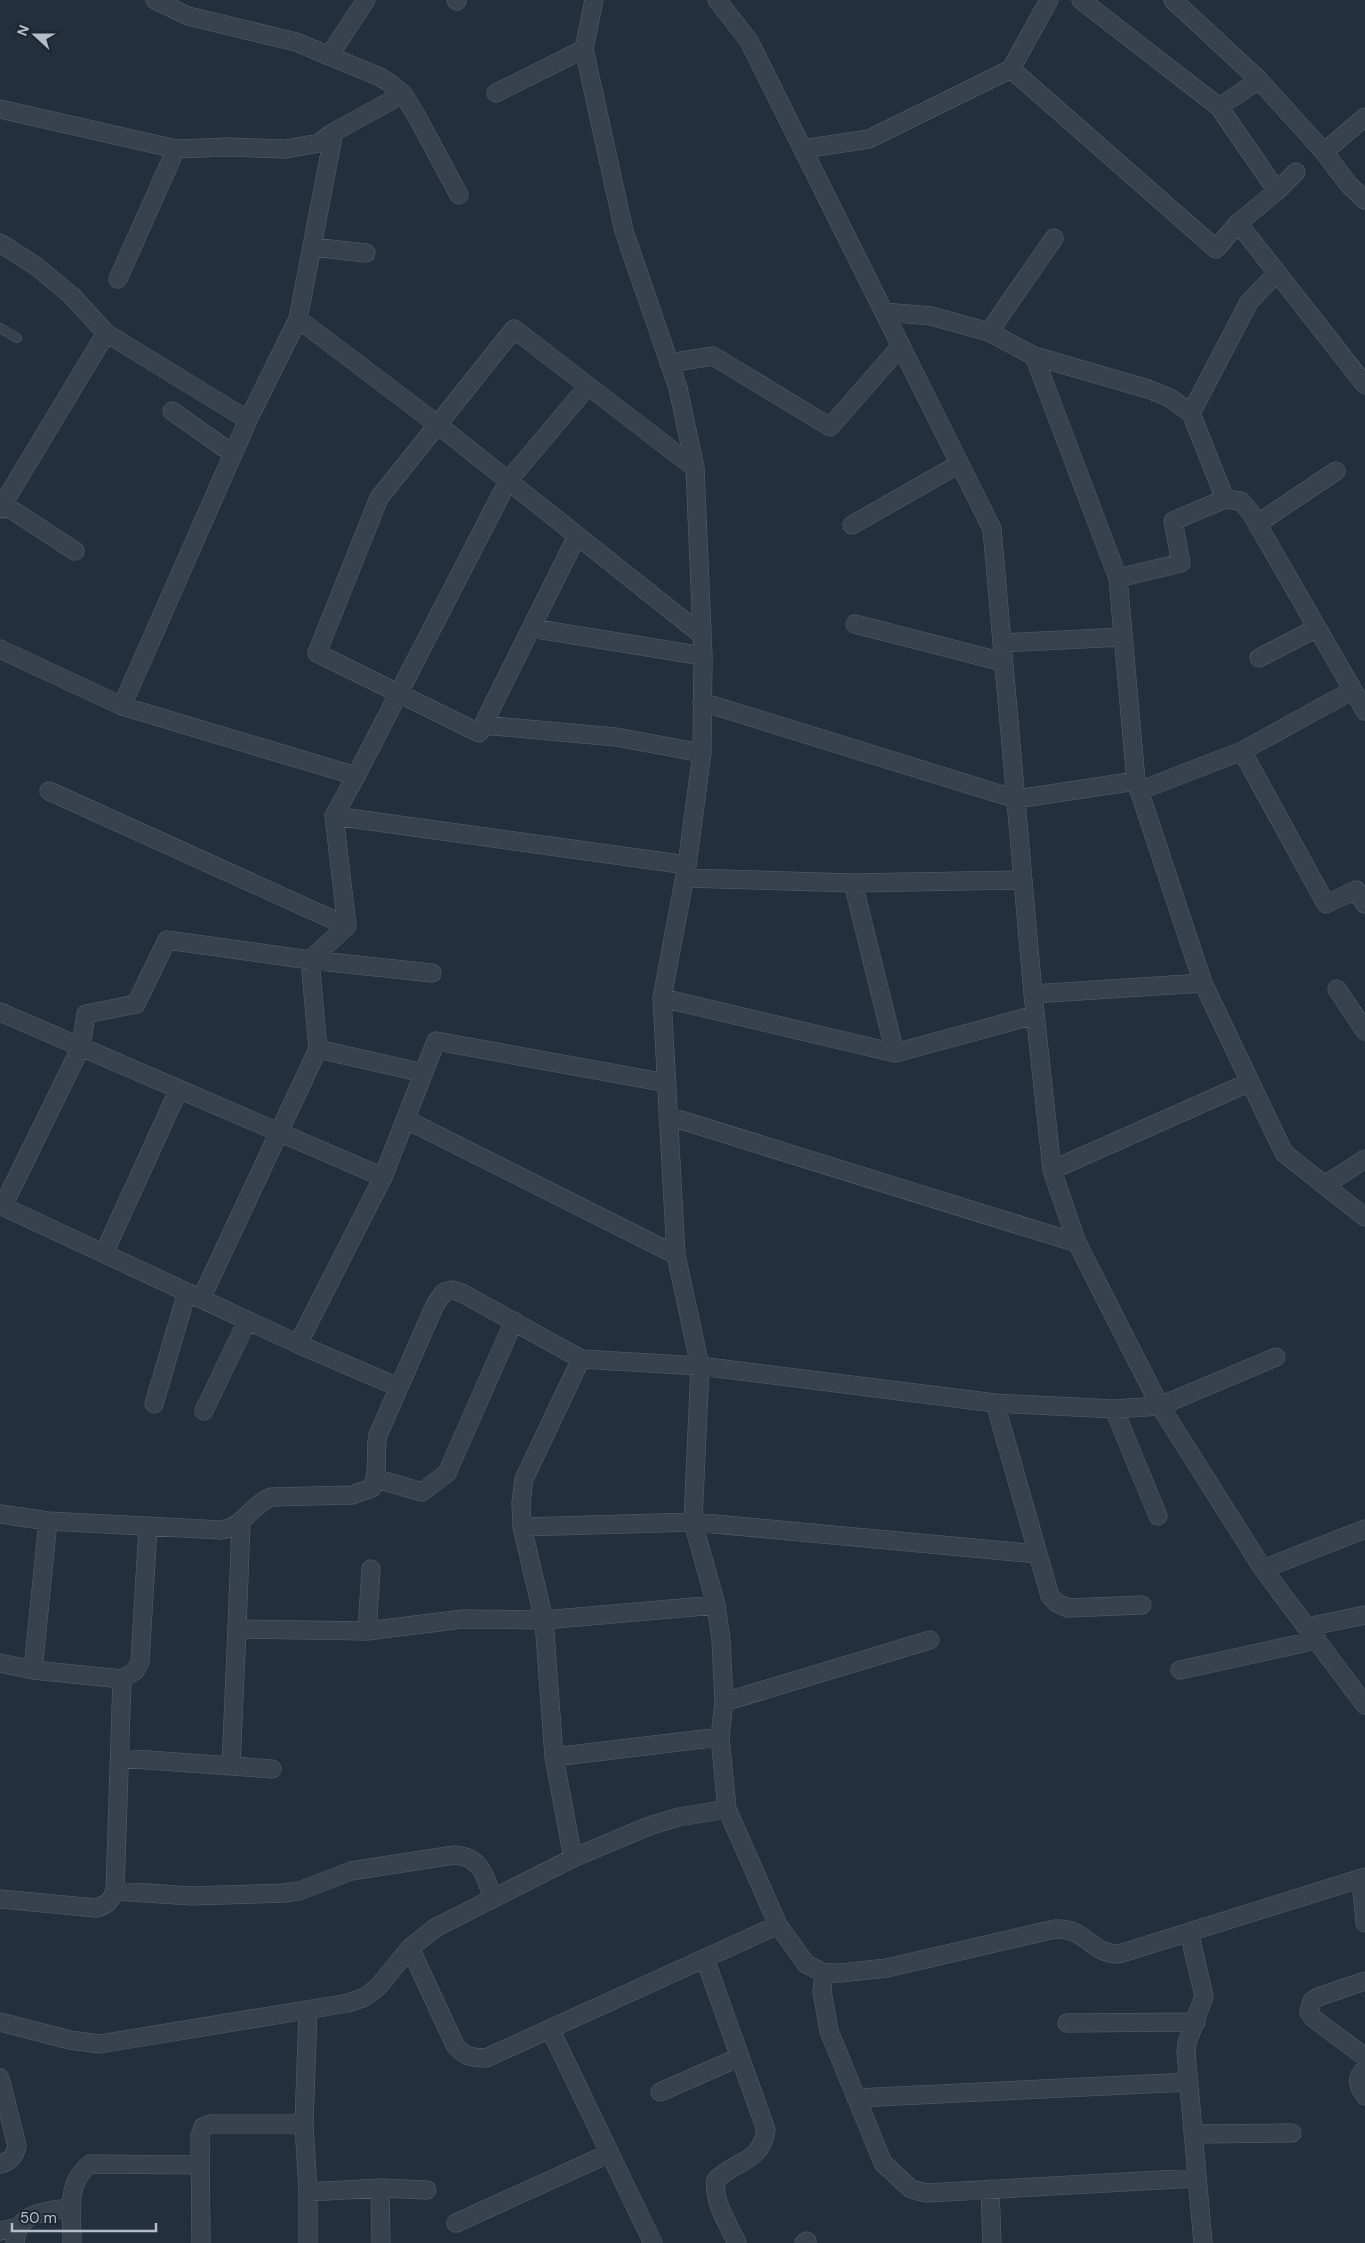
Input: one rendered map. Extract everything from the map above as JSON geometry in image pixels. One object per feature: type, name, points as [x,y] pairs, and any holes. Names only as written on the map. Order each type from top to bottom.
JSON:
[{"type":"street","points":[[155,0],[188,16],[296,42],[380,77],[391,84],[403,94],[416,114],[459,195]]},
{"type":"street","points":[[329,56],[366,0]]},
{"type":"street","points":[[594,0],[584,49],[624,231],[678,388],[695,468],[703,656],[702,753],[686,871],[662,998],[676,1255],[700,1366],[693,1522],[716,1605],[721,1640],[724,1702],[720,1737],[727,1809],[778,1926],[806,1964],[824,1973],[887,1968],[1055,1930],[1068,1929],[1079,1933],[1100,1950],[1110,1954],[1119,1954],[1363,1878],[1365,1923]]},
{"type":"street","points":[[717,0],[749,41],[992,529],[1033,994],[1052,1170],[1076,1243],[1160,1406],[1263,1569],[1365,1705]]},
{"type":"street","points":[[802,149],[870,138],[1011,69],[1048,0]]},
{"type":"street","points":[[1081,0],[1219,107],[1277,191]]},
{"type":"street","points":[[1173,0],[1259,80],[1324,152],[1349,185],[1365,200]]},
{"type":"street","points":[[496,93],[584,49]]},
{"type":"street","points":[[1011,69],[1216,249],[1238,223],[1277,191],[1296,172]]},
{"type":"street","points":[[1219,107],[1259,80]]},
{"type":"street","points":[[0,109],[176,149],[228,147],[286,149],[319,143],[334,132],[403,94]]},
{"type":"street","points":[[1324,152],[1365,116]]},
{"type":"street","points":[[122,706],[248,420],[298,319],[334,132]]},
{"type":"street","points":[[118,279],[176,149]]},
{"type":"street","points":[[1238,223],[1363,379]]},
{"type":"street","points":[[989,332],[1054,238]]},
{"type":"street","points":[[0,243],[36,266],[72,296],[106,333],[248,420]]},
{"type":"street","points":[[312,247],[366,253]]},
{"type":"street","points":[[1191,413],[1249,302],[1277,273]]},
{"type":"street","points":[[884,312],[931,316],[989,332],[1034,356],[1148,389],[1170,398],[1191,413],[1225,499]]},
{"type":"street","points":[[298,319],[437,424],[702,635]]},
{"type":"street","points":[[577,536],[479,733],[317,653],[378,498],[514,329],[695,468]]},
{"type":"street","points":[[75,551],[1,507],[106,333]]},
{"type":"street","points":[[669,363],[714,356],[830,427],[901,346]]},
{"type":"street","points":[[1034,356],[1118,578],[1137,786],[1203,983],[1284,1152],[1365,1217]]},
{"type":"street","points":[[347,926],[334,816],[508,481],[588,386]]},
{"type":"street","points":[[172,411],[234,454]]},
{"type":"street","points":[[852,524],[959,464]]},
{"type":"street","points":[[1257,524],[1336,471]]},
{"type":"street","points":[[1118,578],[1181,563],[1173,521],[1225,499],[1241,501],[1257,524],[1365,711]]},
{"type":"street","points":[[855,624],[1003,662]]},
{"type":"street","points":[[531,628],[703,656]]},
{"type":"street","points":[[1259,658],[1317,628]]},
{"type":"street","points":[[1002,643],[1124,637]]},
{"type":"street","points":[[0,649],[122,706],[356,776]]},
{"type":"street","points":[[702,702],[1016,799],[1137,786],[1242,751],[1353,690]]},
{"type":"street","points":[[483,724],[616,737],[702,753]]},
{"type":"street","points":[[1242,751],[1326,904],[1356,890],[1365,904]]},
{"type":"street","points":[[49,791],[347,926]]},
{"type":"street","points":[[334,816],[686,871],[853,883],[1023,880]]},
{"type":"street","points":[[853,883],[895,1053]]},
{"type":"street","points":[[310,960],[347,926]]},
{"type":"street","points":[[398,1387],[298,1344],[1,1205],[81,1047],[86,1014],[136,1004],[166,940],[310,960],[432,973]]},
{"type":"street","points":[[154,1404],[194,1296],[280,1133],[318,1049],[310,960]]},
{"type":"street","points":[[1033,994],[1203,983]]},
{"type":"street","points":[[1337,988],[1365,1031]]},
{"type":"street","points":[[662,998],[895,1053],[1035,1015]]},
{"type":"street","points":[[0,1012],[383,1177]]},
{"type":"street","points":[[298,1344],[383,1177],[436,1041],[667,1083]]},
{"type":"street","points":[[318,1049],[423,1073]]},
{"type":"street","points":[[1052,1170],[1250,1082]]},
{"type":"street","points":[[104,1253],[179,1089]]},
{"type":"street","points":[[668,1116],[1076,1243]]},
{"type":"street","points":[[405,1120],[676,1255]]},
{"type":"street","points":[[1325,1185],[1365,1159]]},
{"type":"street","points":[[0,1514],[48,1521],[221,1530],[241,1523],[258,1503],[271,1497],[352,1495],[372,1488],[377,1479],[375,1446],[398,1387],[434,1305],[444,1292],[452,1290],[462,1293],[581,1359],[700,1366],[995,1403],[1114,1409],[1160,1406],[1276,1357]]},
{"type":"street","points":[[204,1411],[247,1320]]},
{"type":"street","points":[[377,1479],[422,1492],[447,1474],[514,1321]]},
{"type":"street","points":[[573,1858],[554,1757],[544,1620],[522,1527],[521,1503],[524,1479],[581,1359]]},
{"type":"street","points":[[995,1403],[1050,1596],[1056,1603],[1068,1608],[1142,1605]]},
{"type":"street","points":[[1114,1409],[1158,1516]]},
{"type":"street","points":[[33,1670],[48,1521]]},
{"type":"street","points":[[522,1527],[693,1522],[1038,1554]]},
{"type":"street","points":[[232,1766],[241,1523]]},
{"type":"street","points":[[0,1663],[33,1670],[122,1679],[135,1671],[140,1662],[148,1527]]},
{"type":"street","points":[[1263,1569],[1365,1529]]},
{"type":"street","points":[[367,1631],[371,1569]]},
{"type":"street","points":[[237,1629],[367,1631],[463,1619],[544,1620],[716,1605]]},
{"type":"street","points":[[1180,1670],[1312,1634],[1365,1615]]},
{"type":"street","points":[[724,1702],[930,1640]]},
{"type":"street","points":[[0,1899],[96,1908],[104,1906],[111,1900],[115,1891],[122,1679]]},
{"type":"street","points":[[554,1757],[720,1737]]},
{"type":"street","points":[[120,1758],[272,1769]]},
{"type":"street","points":[[0,2022],[70,2040],[100,2044],[348,2003],[365,1997],[378,1987],[410,1948],[435,1928],[573,1858],[649,1826],[679,1817],[727,1809]]},
{"type":"street","points":[[115,1891],[192,1896],[284,1893],[299,1891],[351,1871],[454,1855],[466,1856],[482,1869],[493,1899]]},
{"type":"street","points":[[410,1948],[455,2044],[462,2053],[471,2058],[486,2058],[778,1926]]},
{"type":"street","points":[[1189,1932],[1204,1996],[1187,2044],[1203,2243]]},
{"type":"street","points":[[705,1959],[766,2130],[764,2144],[758,2152],[716,2180],[717,2200],[737,2243]]},
{"type":"street","points":[[824,1973],[822,1991],[829,2031],[883,2163],[898,2179],[911,2189],[926,2193],[1197,2178]]},
{"type":"street","points":[[1365,1981],[1318,1997],[1312,2001],[1309,2012],[1313,2018],[1365,2056]]},
{"type":"street","points":[[308,2010],[304,2124],[308,2192],[308,2243]]},
{"type":"street","points":[[1067,2023],[1196,2022]]},
{"type":"street","points":[[550,2029],[654,2243]]},
{"type":"street","points":[[660,2092],[740,2057]]},
{"type":"street","points":[[1365,2069],[1359,2075],[1358,2083],[1365,2096]]},
{"type":"street","points":[[0,2078],[17,2146],[14,2156],[7,2162],[0,2164]]},
{"type":"street","points":[[856,2098],[1189,2082]]},
{"type":"street","points":[[201,2243],[200,2136],[203,2127],[210,2124],[304,2124]]},
{"type":"street","points":[[1194,2134],[1292,2133]]},
{"type":"street","points":[[456,2223],[610,2153]]},
{"type":"street","points":[[72,2243],[72,2192],[77,2177],[90,2164],[200,2165]]},
{"type":"street","points":[[308,2192],[380,2188],[427,2190]]},
{"type":"street","points":[[380,2188],[381,2243]]},
{"type":"street","points":[[990,2189],[992,2243]]},
{"type":"street","points":[[0,2231],[17,2235],[29,2216],[72,2207]]},
{"type":"lane","points":[[0,328],[17,338]]}]
